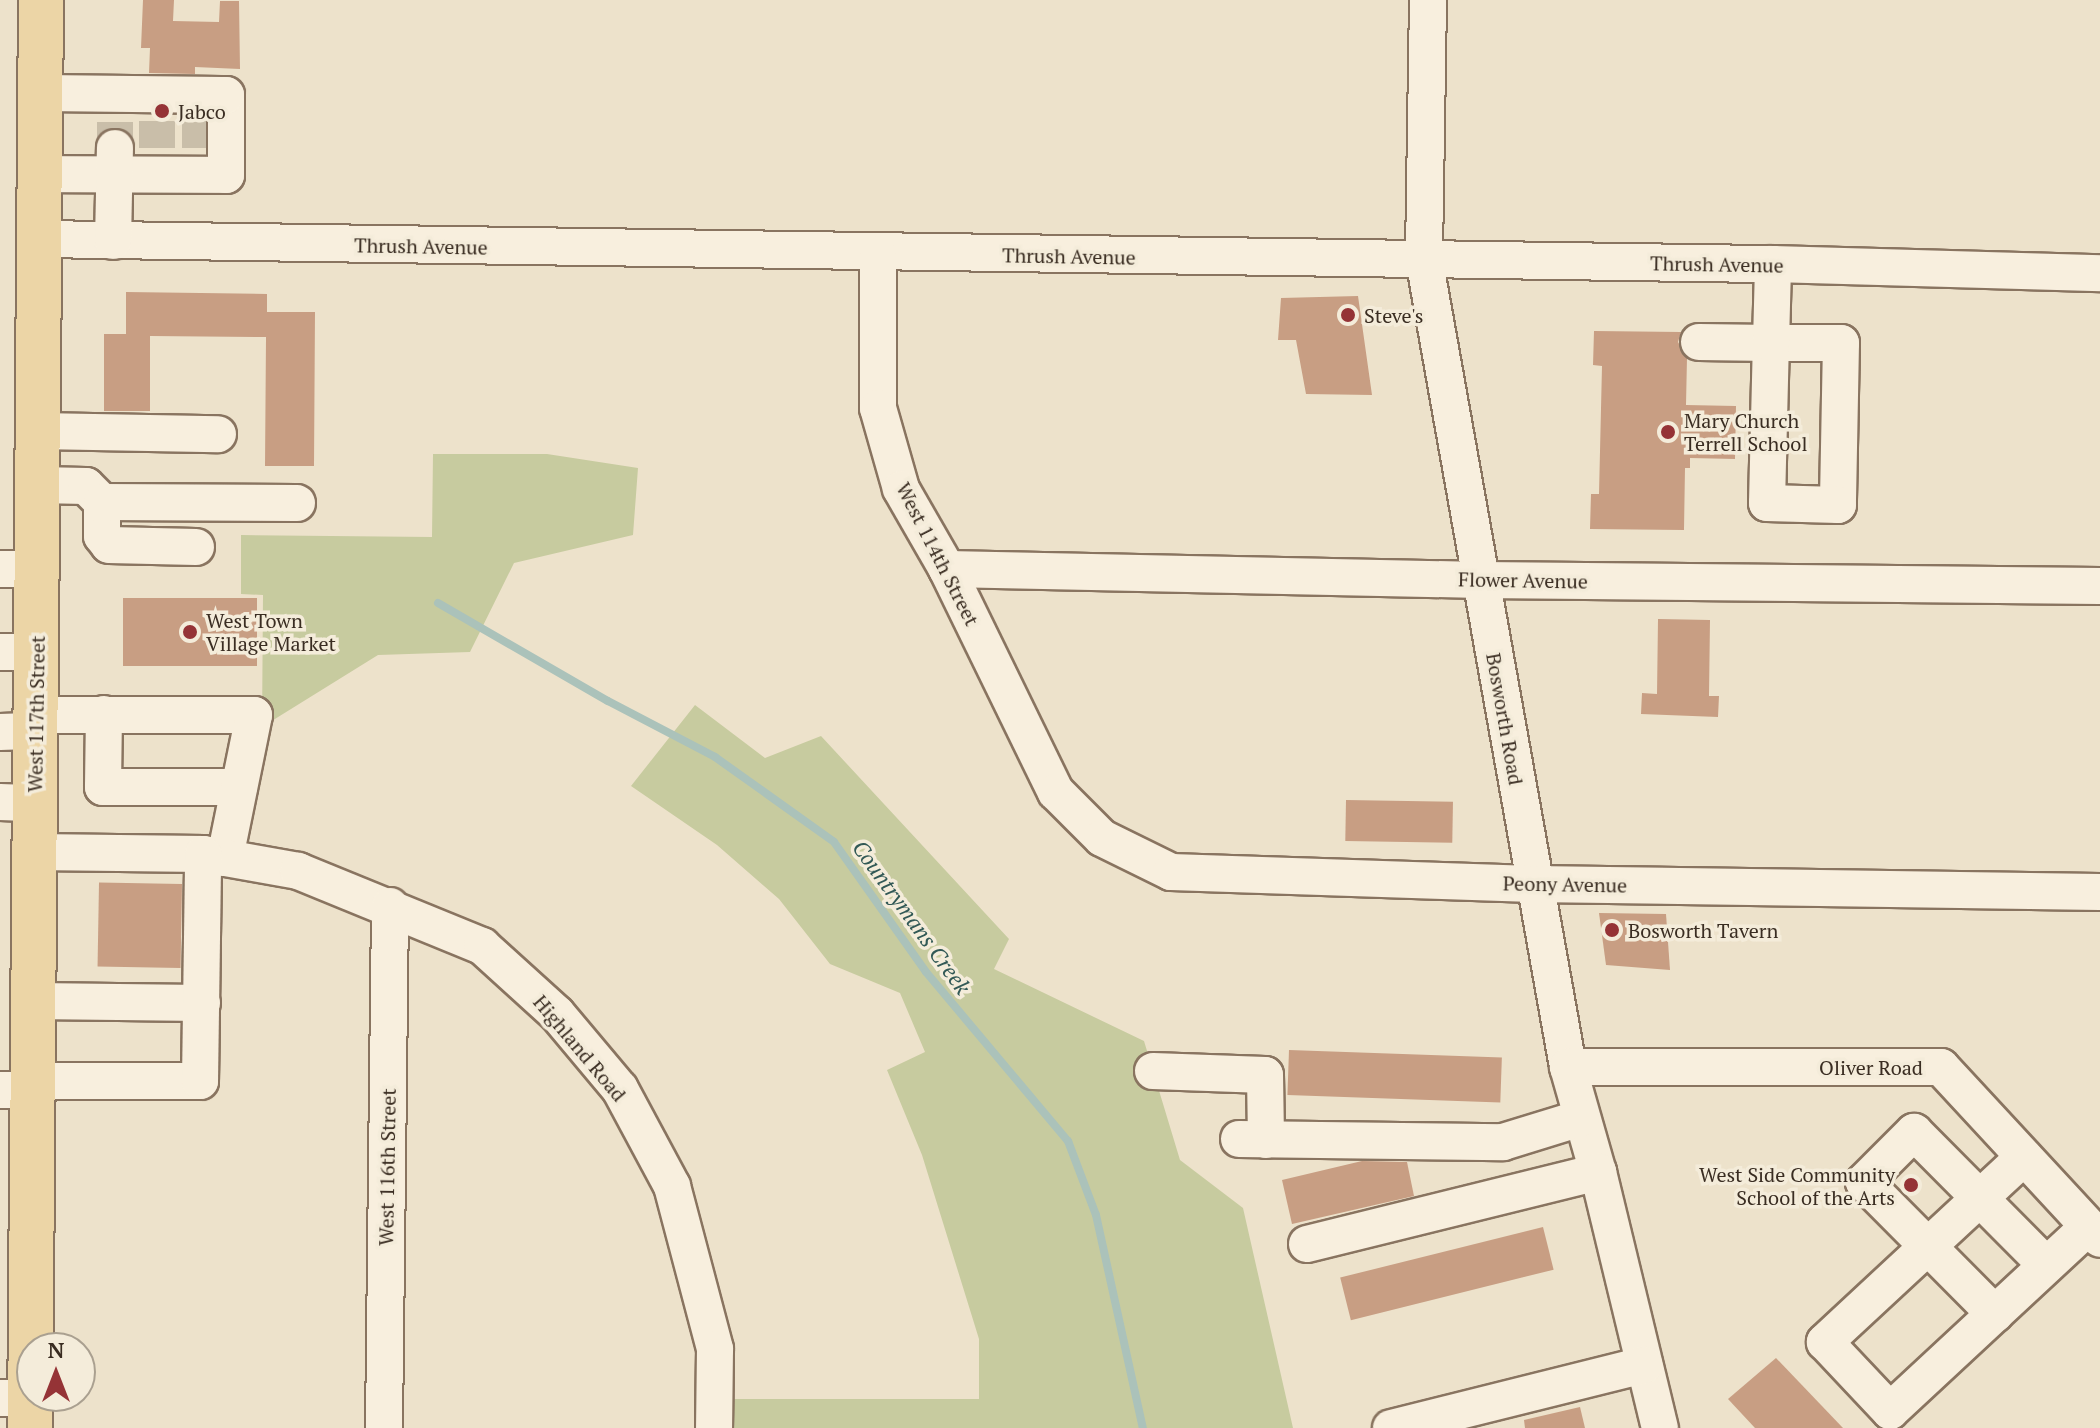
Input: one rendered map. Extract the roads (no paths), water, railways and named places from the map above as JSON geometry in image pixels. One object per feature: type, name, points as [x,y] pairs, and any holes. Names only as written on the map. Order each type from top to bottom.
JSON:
[{"type":"main road","name":"West 117th Street","points":[[21,1332],[23,1087],[34,1001],[34,852],[17,802],[24,726],[18,652],[19,569],[38,485],[41,0]]},
{"type":"street","name":"Bosworth Road","points":[[1428,0],[1424,259],[1568,1067],[1598,1172],[1660,1428]]},
{"type":"street","points":[[39,93],[115,135],[156,135],[200,135],[156,135],[115,135],[39,174]]},
{"type":"street","points":[[113,241],[115,135]]},
{"type":"street","name":"Thrush Avenue","points":[[38,239],[878,254],[1773,264],[2100,273]]},
{"type":"street","name":"West 114th Street","points":[[878,254],[878,408],[901,489],[947,569],[1056,792]]},
{"type":"street","points":[[1699,342],[1771,343],[1841,343],[1838,505],[1767,503],[1771,343],[1773,264]]},
{"type":"street","points":[[38,431],[218,434]]},
{"type":"street","points":[[38,485],[86,486],[102,502],[297,503]]},
{"type":"street","points":[[102,502],[102,536],[109,545],[196,547]]},
{"type":"street","name":"Flower Avenue","points":[[947,569],[1481,580],[2100,586]]},
{"type":"street","points":[[23,1087],[200,1081],[202,1003],[214,856],[239,787],[254,715],[104,714],[24,726]]},
{"type":"street","points":[[104,714],[103,787],[239,787]]},
{"type":"street","name":"Peony Avenue","points":[[1056,792],[1102,838],[1171,872],[1533,884],[2100,892]]},
{"type":"street","name":"Highland Road","points":[[34,852],[214,856],[298,871],[482,946],[557,1014],[620,1089],[672,1186],[715,1349],[714,1428]]},
{"type":"street","name":"West 116th Street","points":[[384,1428],[390,906]]},
{"type":"street","points":[[34,1001],[202,1003]]},
{"type":"street","name":"Oliver Road","points":[[1568,1067],[1941,1067],[2094,1233]]},
{"type":"street","points":[[1153,1071],[1265,1075],[1252,1140],[1503,1142],[1581,1118]]},
{"type":"street","points":[[1995,1314],[1864,1182],[1914,1132],[2046,1265]]},
{"type":"street","points":[[2024,1157],[1825,1342],[1890,1411],[2046,1265],[2094,1233]]},
{"type":"street","points":[[1307,1244],[1598,1172]]},
{"type":"street","points":[[1391,1428],[1644,1365]]},
{"type":"waterway","name":"Countrymans Creek","points":[[438,603],[608,701],[715,757],[834,842],[926,972],[1068,1141],[1096,1215],[1143,1428]]},
{"type":"tunnel","points":[[157,121],[157,148]]},
{"type":"tunnel","points":[[200,121],[200,148]]},
{"type":"tunnel","points":[[115,122],[115,148]]},
{"type":"place","name":"Jabco","points":[[162,111]]},
{"type":"place","name":"Steve's","points":[[1348,315]]},
{"type":"place","name":"Mary Church Terrell School","points":[[1668,432]]},
{"type":"place","name":"West Town Village Market","points":[[190,632]]},
{"type":"place","name":"Bosworth Tavern","points":[[1612,930]]},
{"type":"place","name":"West Side Community School of the Arts","points":[[1911,1185]]}]
